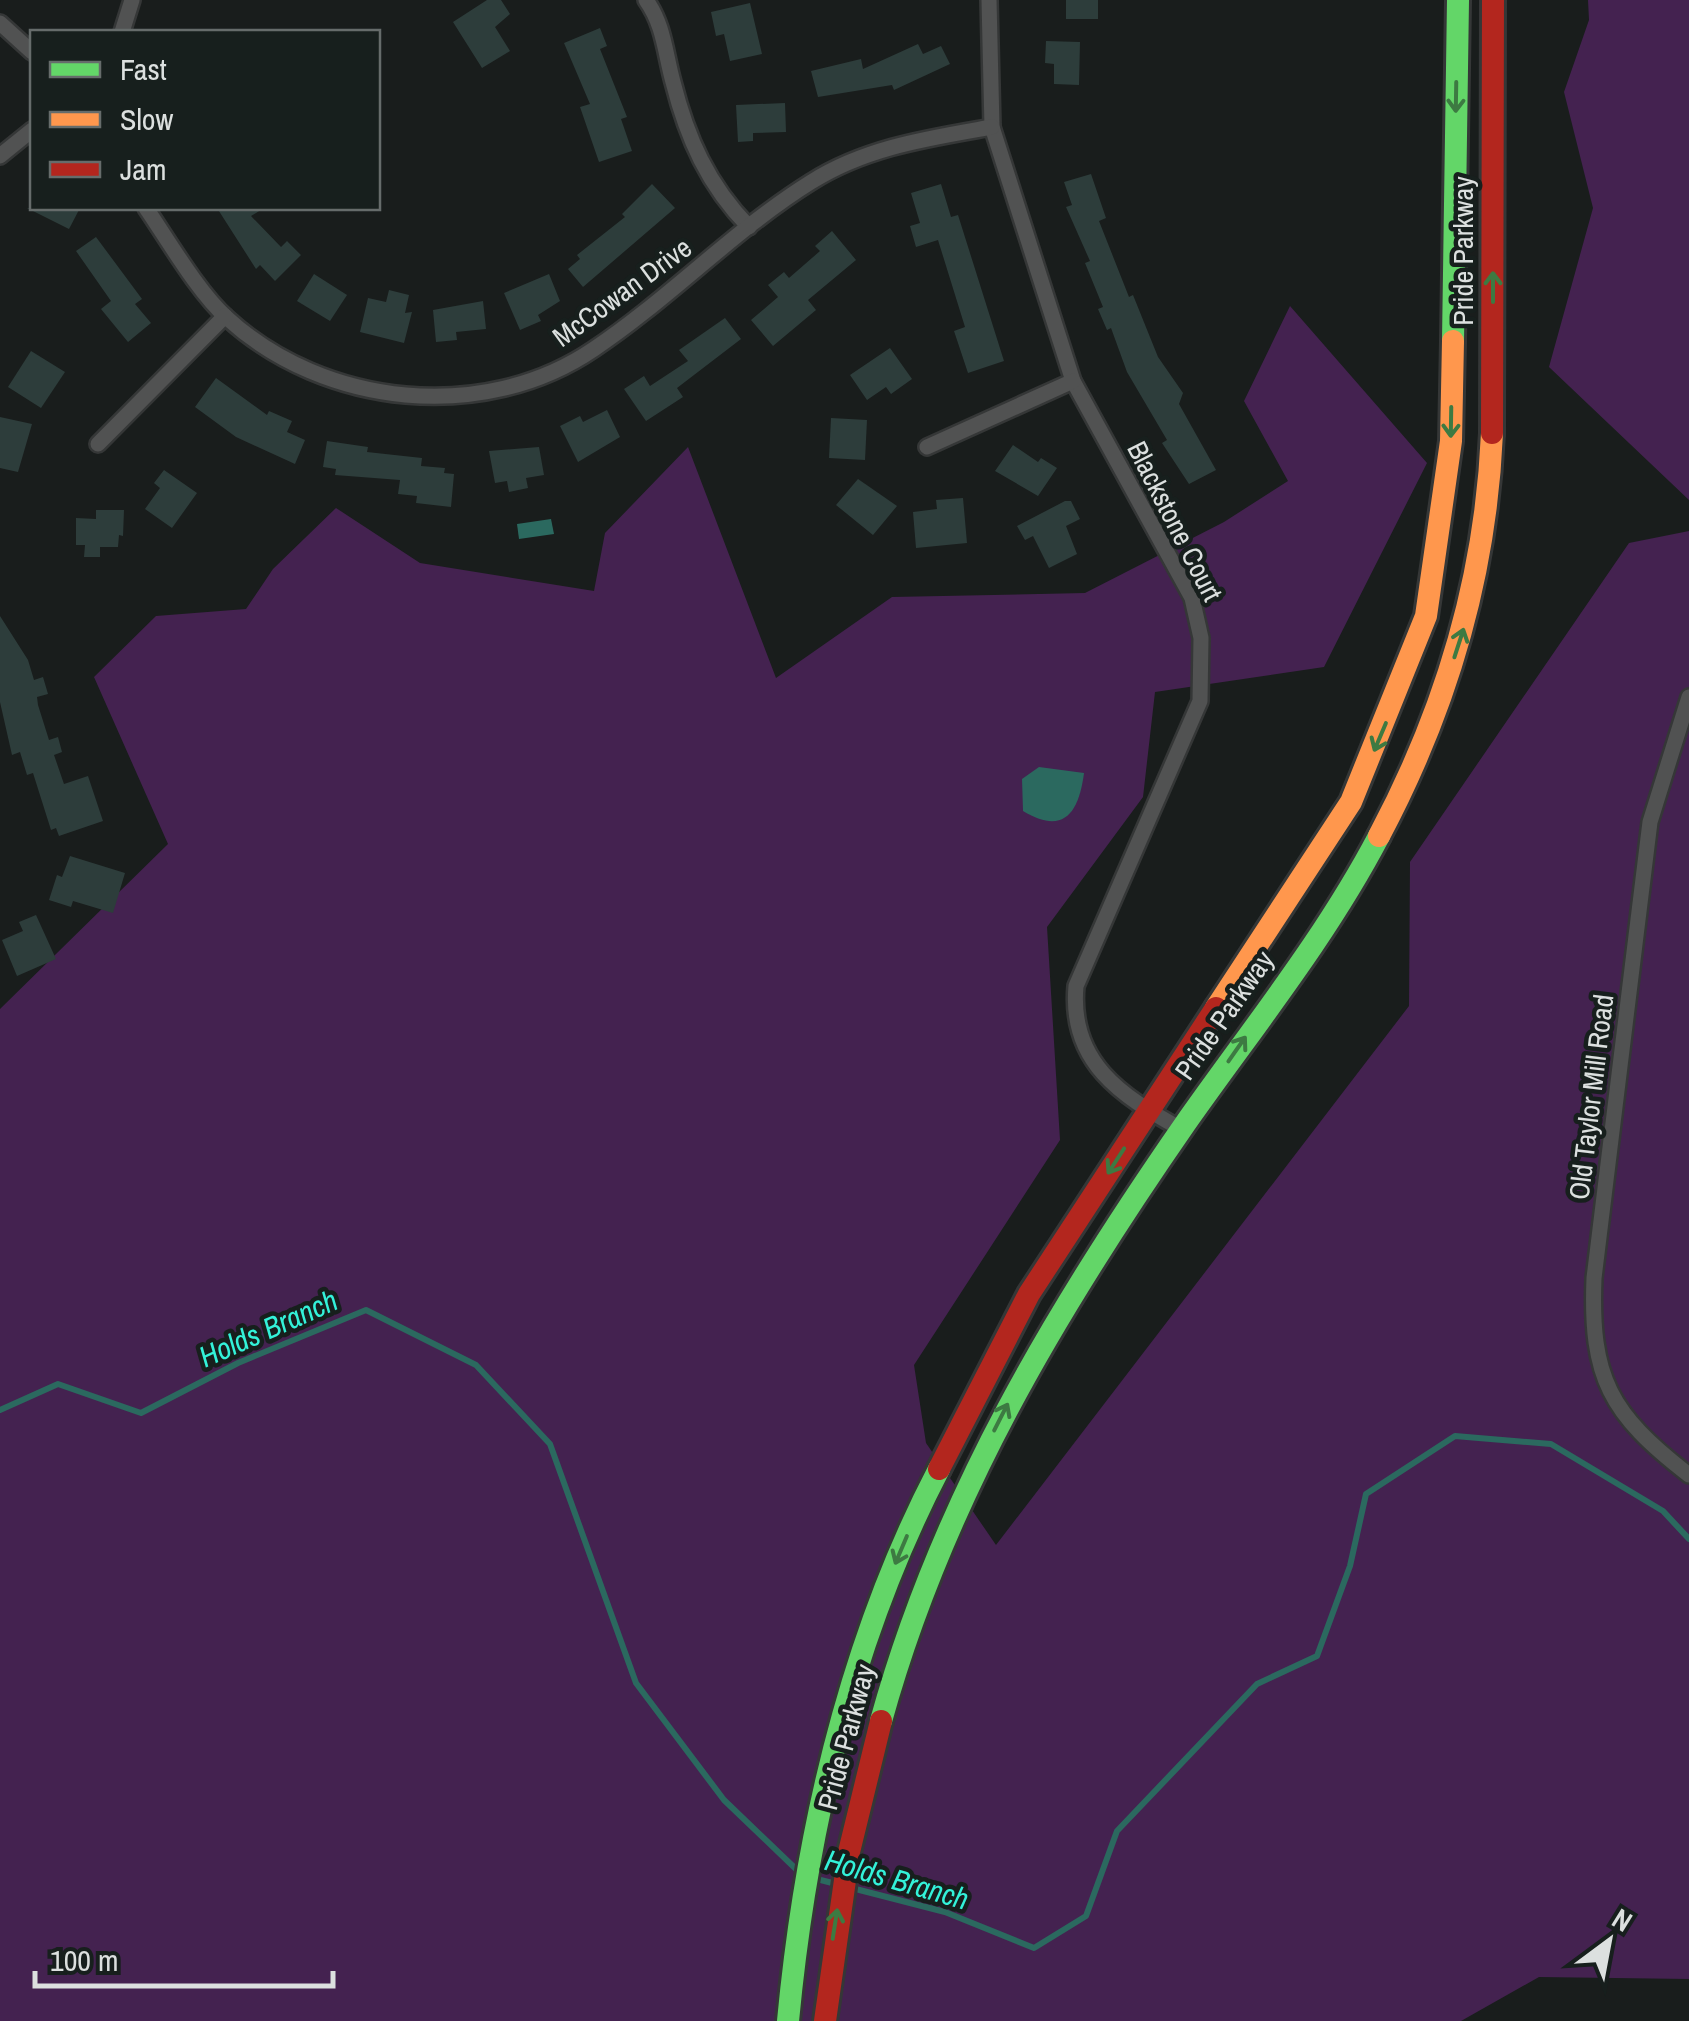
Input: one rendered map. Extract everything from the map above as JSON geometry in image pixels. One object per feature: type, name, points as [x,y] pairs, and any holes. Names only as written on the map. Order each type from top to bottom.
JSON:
[{"type":"main road","name":"Pride Parkway","points":[[788,2021],[798,1916],[815,1824],[847,1697],[887,1583],[963,1414],[1029,1294],[1351,802],[1426,616],[1451,441],[1458,0]]},
{"type":"main road","name":"Pride Parkway","points":[[825,2021],[846,1858],[888,1690],[934,1560],[1024,1372],[1182,1129],[1378,842],[1422,748],[1466,620],[1481,554],[1492,449],[1492,0]]},
{"type":"street","points":[[123,30],[132,0]]},
{"type":"street","points":[[646,0],[665,42],[688,138],[704,171],[749,227]]},
{"type":"street","name":"Blackstone Court","points":[[989,0],[992,128],[1073,380],[1192,598],[1201,638],[1200,701],[1076,986],[1079,1040],[1094,1065],[1149,1111],[1182,1129]]},
{"type":"street","points":[[0,23],[30,50]]},
{"type":"street","name":"McCowan Drive","points":[[147,210],[225,316],[301,366],[361,389],[402,396],[482,393],[552,372],[591,352],[813,180],[904,142],[992,128]]},
{"type":"street","points":[[0,156],[30,132]]},
{"type":"street","points":[[98,444],[225,316]]},
{"type":"street","points":[[927,448],[1073,380]]},
{"type":"street","name":"Old Taylor Mill Road","points":[[1689,697],[1650,822],[1594,1278],[1592,1334],[1604,1380],[1631,1424],[1689,1474]]},
{"type":"shaded area","points":[[1588,0],[1689,0],[1689,500],[1549,367],[1593,208],[1564,92],[1589,20]]},
{"type":"shaded area","points":[[1290,306],[1427,463],[1324,667],[1155,692],[1143,797],[1047,927],[1060,1140],[914,1365],[926,1443],[996,1545],[1409,1006],[1410,862],[1629,543],[1689,531],[1689,1979],[1539,1977],[1461,2021],[0,2021],[0,1009],[168,844],[94,677],[156,616],[246,609],[273,569],[336,508],[420,563],[594,591],[605,533],[688,447],[776,678],[892,597],[1085,593],[1224,522],[1288,481],[1244,401]]},
{"type":"shaded area","points":[[551,519],[554,534],[519,539],[517,524]]},
{"type":"shaded area","points":[[1039,767],[1084,773],[1073,809],[1059,820],[1037,818],[1023,811],[1022,779]]},
{"type":"building","points":[[487,0],[501,0],[510,14],[495,27],[510,51],[482,68],[453,22]]},
{"type":"building","points":[[1066,0],[1098,0],[1098,19],[1066,19]]},
{"type":"building","points":[[750,3],[762,54],[730,61],[724,34],[716,36],[711,12]]},
{"type":"building","points":[[600,28],[607,46],[600,49],[627,117],[621,119],[632,151],[599,162],[580,107],[590,104],[564,43]]},
{"type":"building","points":[[1046,41],[1080,42],[1079,85],[1054,84],[1054,64],[1045,63]]},
{"type":"building","points":[[918,44],[923,54],[941,46],[950,64],[894,90],[892,85],[818,97],[811,71],[861,59],[863,69]]},
{"type":"building","points":[[785,103],[786,132],[753,133],[753,141],[738,142],[736,105]]},
{"type":"building","points":[[1091,174],[1106,218],[1099,221],[1129,297],[1133,295],[1158,357],[1183,393],[1179,404],[1216,470],[1189,484],[1162,443],[1167,440],[1127,372],[1111,328],[1107,330],[1098,309],[1103,307],[1085,263],[1090,261],[1066,207],[1072,205],[1064,182]]},
{"type":"building","points":[[652,184],[675,208],[583,287],[568,269],[580,259],[577,255],[625,217],[622,214]]},
{"type":"building","points":[[941,184],[951,217],[958,215],[1004,361],[968,373],[954,331],[965,327],[938,240],[916,247],[910,226],[920,223],[911,193]]},
{"type":"building","points":[[31,210],[79,210],[69,229]]},
{"type":"building","points":[[218,210],[261,210],[251,216],[281,247],[287,241],[301,255],[275,281],[260,265],[256,269]]},
{"type":"building","points":[[832,231],[856,260],[808,300],[816,310],[773,346],[751,320],[778,297],[768,285],[784,272],[789,278],[820,251],[815,246]]},
{"type":"building","points":[[96,237],[142,299],[135,304],[151,323],[128,342],[101,309],[111,301],[76,251]]},
{"type":"building","points":[[314,274],[347,295],[330,321],[297,301]]},
{"type":"building","points":[[549,274],[560,301],[538,315],[541,321],[520,330],[504,293]]},
{"type":"building","points":[[389,290],[409,295],[405,313],[412,312],[404,343],[360,332],[368,298],[386,302]]},
{"type":"building","points":[[483,301],[486,329],[456,332],[457,340],[436,342],[433,310]]},
{"type":"building","points":[[725,318],[741,339],[677,388],[683,397],[646,421],[624,389],[644,376],[650,386],[688,361],[679,350]]},
{"type":"building","points":[[890,348],[912,379],[891,394],[886,387],[867,400],[850,375]]},
{"type":"building","points":[[31,351],[65,372],[41,408],[8,387]]},
{"type":"building","points":[[216,378],[267,415],[269,411],[292,421],[287,432],[305,440],[295,464],[236,437],[195,407]]},
{"type":"building","points":[[607,410],[620,437],[578,462],[560,426],[580,416],[583,422]]},
{"type":"building","points":[[0,417],[32,424],[18,472],[0,468]]},
{"type":"building","points":[[831,418],[867,420],[865,460],[829,458]]},
{"type":"building","points":[[327,441],[368,447],[367,452],[422,458],[421,466],[445,468],[444,473],[454,474],[451,507],[416,503],[417,496],[398,494],[400,480],[335,475],[336,469],[323,467]]},
{"type":"building","points":[[1013,445],[1038,462],[1041,458],[1057,468],[1038,496],[995,471]]},
{"type":"building","points":[[539,447],[544,475],[526,478],[528,488],[509,492],[507,481],[495,483],[489,451]]},
{"type":"building","points":[[164,470],[197,493],[172,528],[145,509],[160,488],[154,483]]},
{"type":"building","points":[[858,479],[897,506],[873,535],[836,505]]},
{"type":"building","points":[[963,498],[967,543],[916,548],[913,512],[937,509],[936,500]]},
{"type":"building","points":[[1071,501],[1080,519],[1066,526],[1077,554],[1049,568],[1033,536],[1025,540],[1017,526]]},
{"type":"building","points":[[96,510],[124,510],[123,536],[119,535],[118,547],[100,547],[100,557],[84,557],[85,545],[76,545],[76,518],[96,519]]},
{"type":"building","points":[[0,616],[28,660],[34,680],[43,677],[48,694],[37,697],[38,705],[49,740],[58,737],[62,752],[54,755],[64,784],[88,776],[103,821],[59,836],[56,828],[51,830],[33,773],[27,775],[20,752],[12,755],[0,702]]},
{"type":"building","points":[[70,856],[125,873],[113,913],[73,901],[71,907],[49,900],[57,875],[62,877]]},
{"type":"building","points":[[36,915],[56,959],[17,976],[2,940],[23,931],[19,922]]},
{"type":"waterway","name":"Holds Branch","points":[[0,1410],[58,1384],[141,1413],[238,1363],[366,1310],[476,1365],[550,1444],[636,1683],[724,1800],[798,1871]]},
{"type":"waterway","name":"Holds Branch","points":[[809,1877],[945,1912],[1034,1948],[1086,1916],[1117,1831],[1257,1684],[1317,1656],[1350,1566],[1366,1494],[1455,1436],[1551,1444],[1663,1511],[1689,1539]]},
{"type":"traffic: fast","points":[[1453,341],[1458,0]]},
{"type":"traffic: fast","points":[[881,1721],[936,1561],[970,1484],[1048,1336],[1137,1194],[1311,948],[1379,836]]},
{"type":"traffic: fast","points":[[788,2021],[807,1879],[837,1738],[880,1601],[939,1469]]},
{"type":"traffic: slow","points":[[1216,1008],[1351,802],[1426,616],[1451,441],[1453,341]]},
{"type":"traffic: slow","points":[[1379,836],[1424,740],[1458,641],[1481,539],[1492,433]]},
{"type":"traffic: jam","points":[[1492,433],[1493,0]]},
{"type":"traffic: jam","points":[[939,1469],[1029,1294],[1216,1008]]},
{"type":"traffic: jam","points":[[825,2021],[849,1852],[881,1721]]}]
